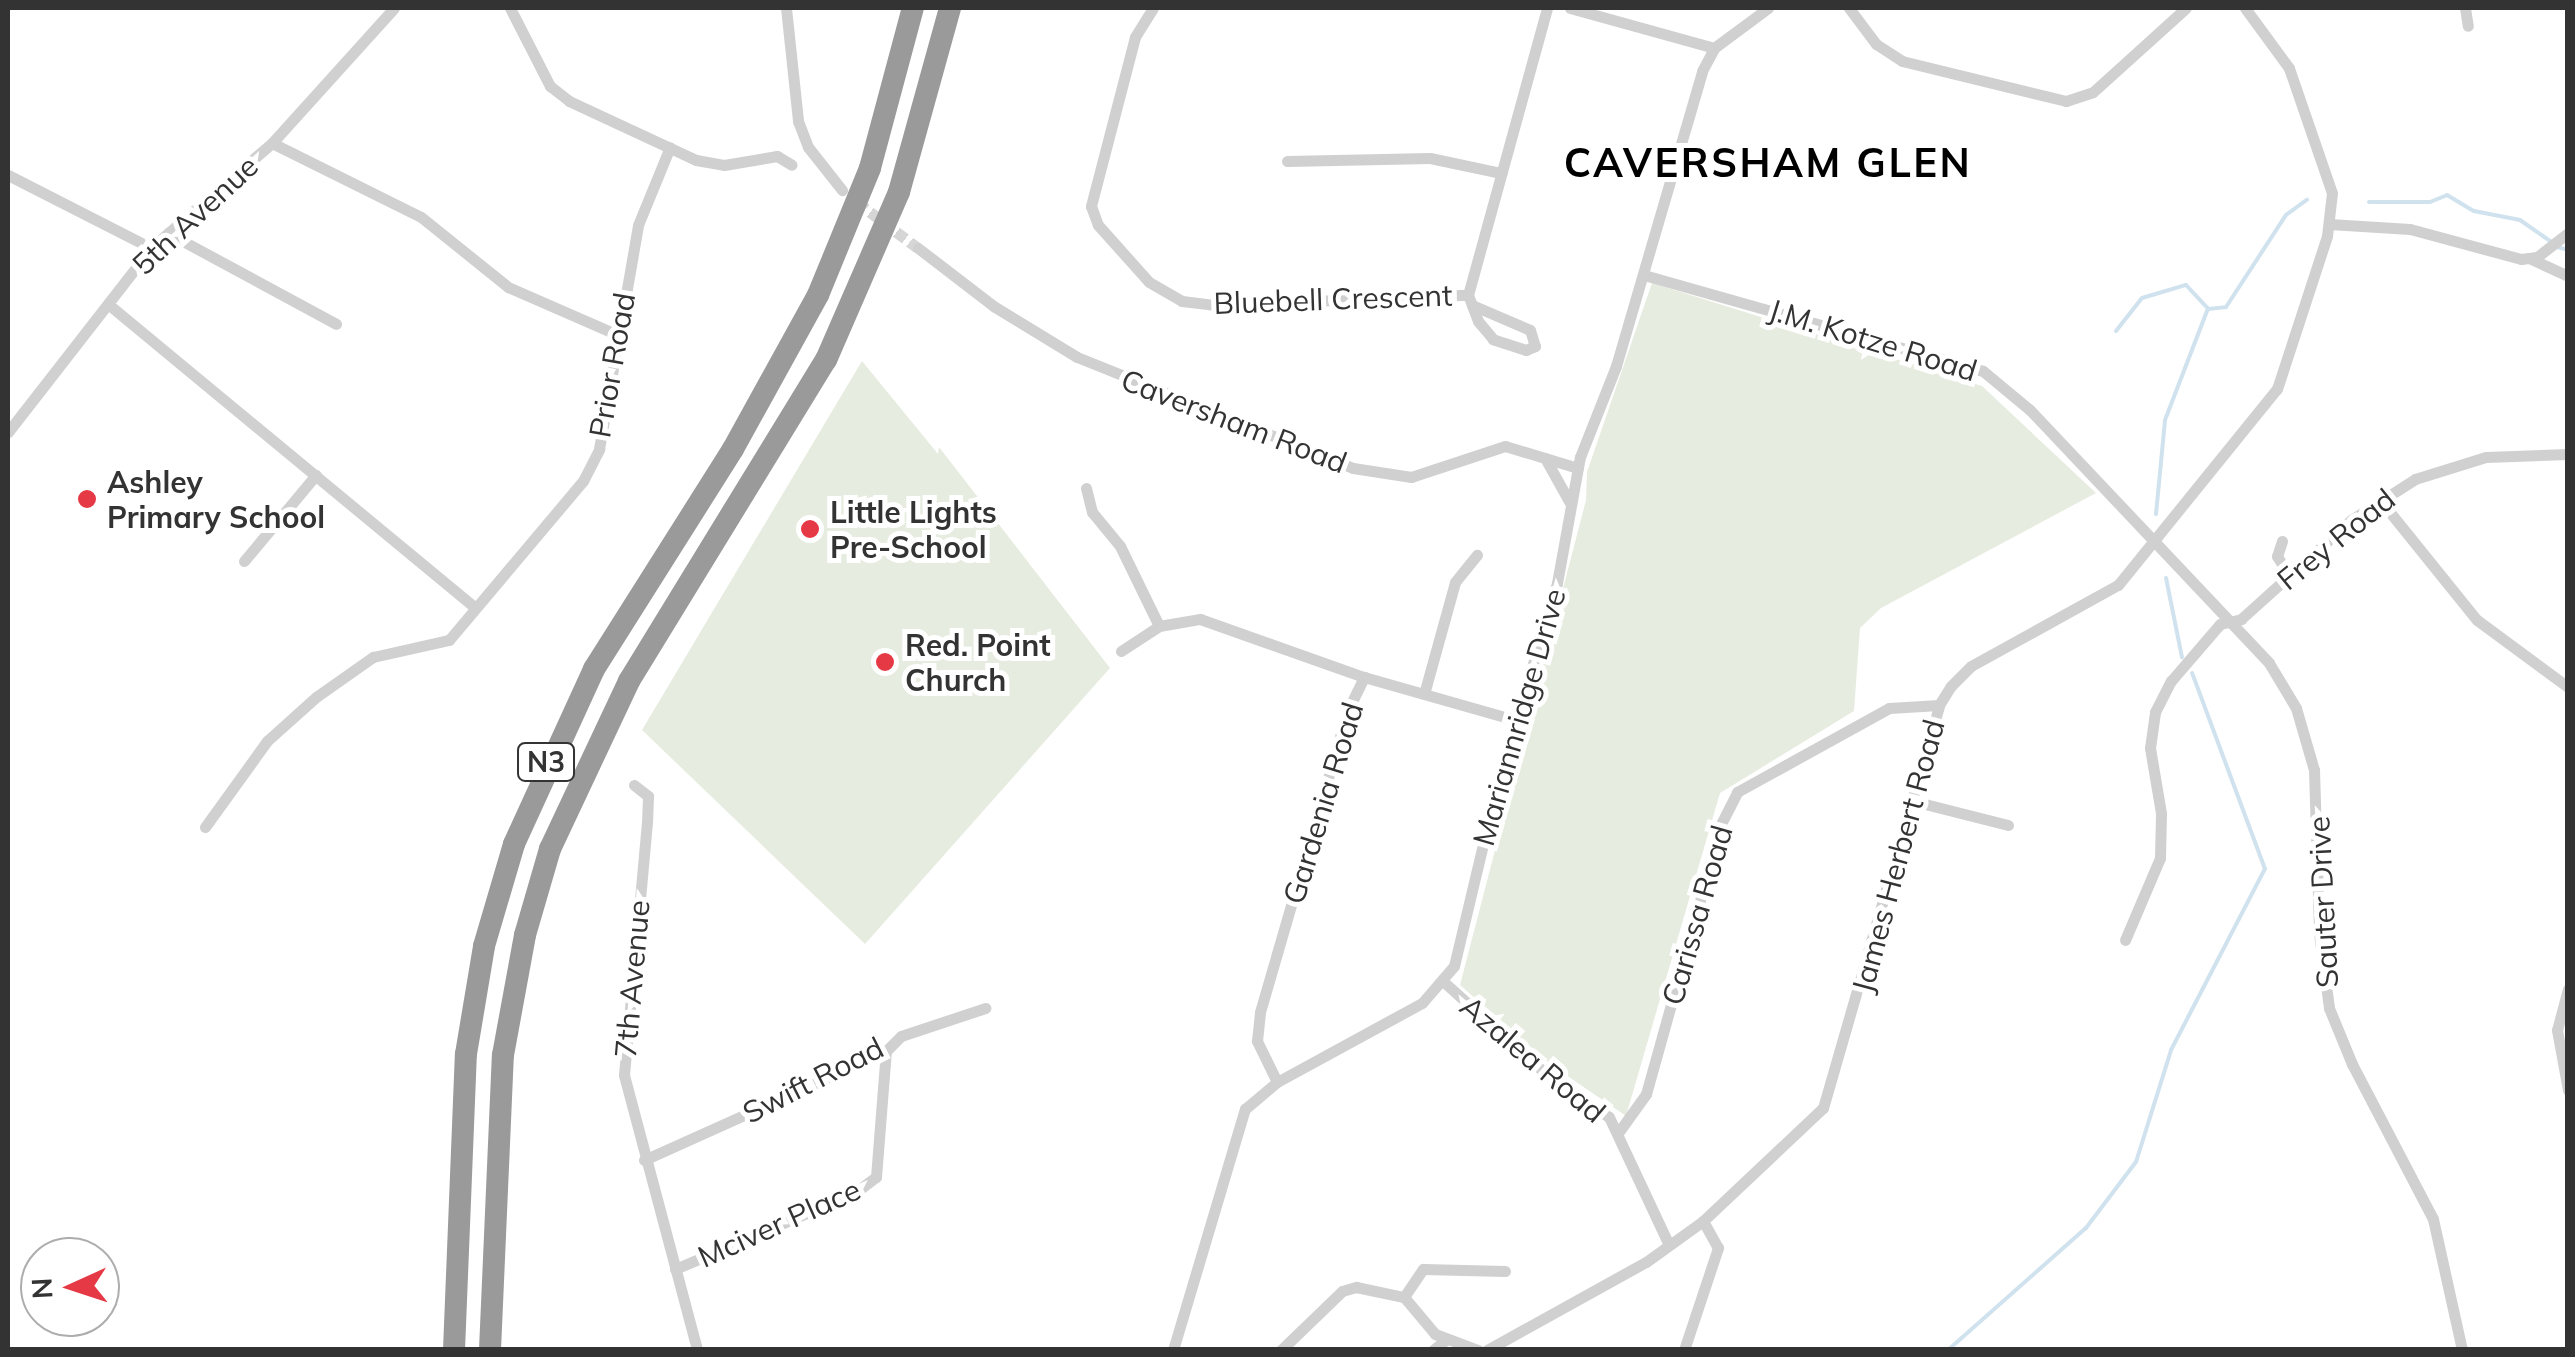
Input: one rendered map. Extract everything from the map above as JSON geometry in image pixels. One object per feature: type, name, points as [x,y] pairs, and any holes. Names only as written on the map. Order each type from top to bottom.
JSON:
[{"type":"highway","name":"N3","points":[[454,1350],[466,1054],[484,946],[514,844],[594,669],[748,423],[818,296],[870,168],[914,8]]},
{"type":"highway","name":"N3","points":[[490,1350],[502,1054],[521,950],[550,849],[628,681],[826,360],[899,192],[950,8]]},
{"type":"street","name":"5th Avenue","points":[[8,432],[150,248],[272,143],[394,8]]},
{"type":"street","points":[[510,8],[558,94],[712,165],[777,156],[792,165]]},
{"type":"street","points":[[786,8],[798,121],[808,146],[842,190]]},
{"type":"street","name":"Bluebell Crescent","points":[[1153,8],[1135,37],[1092,206],[1098,224],[1149,282],[1182,301],[1214,305],[1470,300]]},
{"type":"street","points":[[1470,300],[1530,330],[1534,346],[1526,350],[1493,339],[1470,300],[1500,173],[1547,8]]},
{"type":"street","points":[[1570,8],[1714,48],[1768,8]]},
{"type":"street","points":[[1849,8],[1876,44],[1902,61],[2066,101],[2093,92],[2186,8]]},
{"type":"street","name":"James Herbert Road","points":[[1487,1350],[1669,1245],[1703,1220],[1809,1122],[1832,1090],[1939,704],[1971,666],[2118,585],[2277,390],[2329,224],[2330,178],[2289,68],[2246,8]]},
{"type":"street","points":[[2465,8],[2468,26]]},
{"type":"street","name":"Mariannridge Drive","points":[[1445,983],[1518,721],[1578,468],[1644,275],[1702,71],[1714,48]]},
{"type":"street","points":[[272,143],[405,207],[508,287],[618,335]]},
{"type":"street","name":"Prior Road","points":[[205,827],[290,718],[372,657],[442,645],[594,464],[638,225],[670,148]]},
{"type":"street","points":[[1287,161],[1430,158],[1500,173]]},
{"type":"street","points":[[8,175],[150,248]]},
{"type":"street","points":[[2329,224],[2410,229],[2535,257],[2568,276]]},
{"type":"street","points":[[168,233],[336,324]]},
{"type":"street","points":[[2535,257],[2565,234]]},
{"type":"street","name":"Caversham Road","points":[[918,248],[995,308],[1077,357],[1353,468],[1391,479],[1430,472],[1491,448],[1545,457],[1578,468]]},
{"type":"street","name":"J.M. Kotze Road","points":[[1644,275],[1984,371],[2030,410],[2154,544]]},
{"type":"street","points":[[108,304],[476,608]]},
{"type":"street","name":"Frey Road","points":[[2125,940],[2160,858],[2161,813],[2150,748],[2155,712],[2171,681],[2220,624],[2230,622],[2380,500],[2452,465],[2518,452],[2568,454]]},
{"type":"street","points":[[1545,457],[1572,506]]},
{"type":"street","points":[[244,561],[316,474]]},
{"type":"street","points":[[1086,488],[1092,512],[1120,546],[1159,626]]},
{"type":"street","points":[[2380,500],[2478,620],[2568,687]]},
{"type":"street","points":[[2282,541],[2278,556],[2289,576]]},
{"type":"street","name":"Sauter Drive","points":[[2154,544],[2278,677],[2307,740],[2318,794],[2319,933],[2330,1008],[2352,1064],[2434,1219],[2462,1350]]},
{"type":"street","points":[[1424,694],[1455,582],[1477,555]]},
{"type":"street","points":[[1121,652],[1159,626],[1217,620],[1364,677]]},
{"type":"street","name":"Gardenia Road","points":[[1277,1082],[1257,1040],[1260,1012],[1348,710],[1364,677],[1518,721]]},
{"type":"street","name":"Carissa Road","points":[[1618,1133],[1646,1094],[1722,822],[1737,792],[1889,708],[1939,704]]},
{"type":"street","name":"7th Avenue","points":[[634,785],[648,796],[647,822],[623,1060],[644,1160],[698,1350]]},
{"type":"street","points":[[1913,801],[2008,826]]},
{"type":"street","points":[[1173,1350],[1238,1120],[1277,1082],[1422,1003],[1445,983]]},
{"type":"street","name":"Azalea Road","points":[[1445,983],[1554,1082],[1609,1117],[1669,1245]]},
{"type":"street","points":[[2568,989],[2557,1030],[2568,1090]]},
{"type":"street","name":"Swift Road","points":[[644,1160],[886,1051],[901,1036],[985,1008]]},
{"type":"street","name":"Mciver Place","points":[[675,1269],[856,1192],[876,1177],[886,1051]]},
{"type":"street","points":[[1684,1350],[1718,1248],[1703,1220]]},
{"type":"street","points":[[1404,1297],[1422,1269],[1505,1271]]},
{"type":"street","points":[[1281,1350],[1342,1292],[1377,1288],[1404,1297],[1446,1340],[1478,1350]]},
{"type":"street","points":[[1432,1350],[1446,1340]]},
{"type":"shaded area","points":[[1652,283],[1982,386],[2096,493],[1881,608],[1860,628],[1854,711],[1720,793],[1626,1116],[1550,1064],[1460,985],[1586,500],[1587,472]]},
{"type":"shaded area","points":[[862,361],[938,454],[939,447],[1110,668],[865,944],[642,730]]},
{"type":"waterway","points":[[2369,202],[2430,202],[2447,195],[2474,211],[2520,220],[2550,241]]},
{"type":"waterway","points":[[2116,331],[2142,298],[2186,285],[2208,309],[2226,307],[2286,215],[2307,200]]},
{"type":"waterway","points":[[2557,247],[2568,250]]},
{"type":"waterway","points":[[2156,514],[2165,420],[2207,311]]},
{"type":"waterway","points":[[2166,578],[2182,657]]},
{"type":"waterway","points":[[1948,1350],[2086,1228],[2136,1162],[2171,1050],[2265,869],[2192,673]]},
{"type":"tunnel","points":[[857,202],[918,248]]},
{"type":"place","name":"Ashley Primary School","points":[[87,499]]},
{"type":"place","name":"Little Lights Pre-School","points":[[810,529]]},
{"type":"place","name":"Red. Point Church","points":[[885,662]]},
{"type":"district","name":"CAVERSHAM GLEN","points":[[1768,162]]}]
